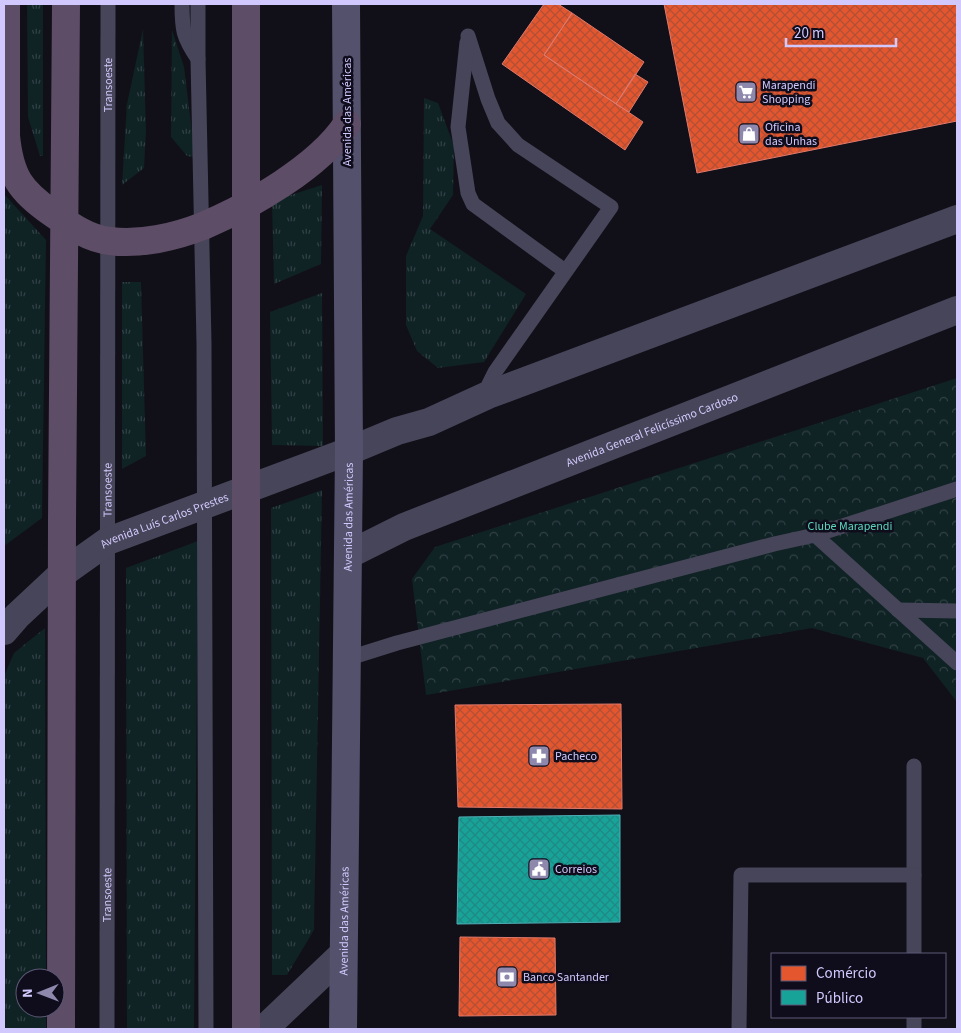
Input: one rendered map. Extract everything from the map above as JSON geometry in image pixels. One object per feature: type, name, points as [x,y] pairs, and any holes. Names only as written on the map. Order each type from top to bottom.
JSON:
[{"type":"highway","points":[[6,4],[6,136],[8,158],[14,176],[26,193],[39,204],[88,235],[107,241],[140,241],[182,233],[202,226],[246,205],[286,181],[331,145],[347,124]]},
{"type":"highway","points":[[61,1029],[66,4]]},
{"type":"highway","points":[[246,4],[246,1029]]},
{"type":"main road","name":"Avenida das Américas","points":[[343,1029],[350,450],[346,4]]},
{"type":"street","points":[[350,450],[397,430],[429,422],[488,395],[957,219]]},
{"type":"street","name":"Avenida General Felicíssimo Cardoso","points":[[348,555],[404,527],[957,310]]},
{"type":"street","name":"Avenida Luís Carlos Prestes","points":[[4,631],[17,616],[63,573],[108,541],[350,450]]},
{"type":"street","points":[[264,1029],[343,954]]},
{"type":"lane","points":[[182,4],[182,28],[187,44],[198,58]]},
{"type":"lane","points":[[198,4],[202,226],[206,1029]]},
{"type":"lane","name":"Transoeste","points":[[107,1029],[107,241],[109,7]]},
{"type":"lane","points":[[488,395],[489,384],[495,372],[611,207],[518,145],[498,122],[488,99],[468,36],[458,127],[468,193],[474,204],[565,271]]},
{"type":"lane","points":[[346,660],[406,641],[774,544],[815,535],[957,489]]},
{"type":"lane","points":[[815,535],[957,663]]},
{"type":"lane","points":[[898,610],[957,611]]},
{"type":"lane","points":[[914,766],[914,953]]},
{"type":"lane","points":[[739,1029],[741,876],[914,875]]},
{"type":"green space","points":[[27,4],[43,4],[43,156],[40,156],[28,117]]},
{"type":"green space","points":[[143,29],[146,131],[144,168],[122,185],[127,104]]},
{"type":"green space","points":[[172,30],[184,67],[193,140],[193,157],[187,156],[171,137]]},
{"type":"green space","points":[[424,98],[438,103],[454,146],[453,195],[430,229],[526,294],[484,362],[438,368],[417,351],[406,325],[406,256],[423,216]]},
{"type":"green space","points":[[322,185],[321,264],[274,284],[272,201]]},
{"type":"green space","points":[[4,194],[46,240],[42,518],[4,546]]},
{"type":"green space","points":[[122,282],[141,282],[146,456],[122,469]]},
{"type":"green space","points":[[322,293],[323,446],[272,445],[270,312]]},
{"type":"green space","name":"Clube Marapendi","points":[[957,378],[957,702],[923,658],[812,628],[426,695],[412,579],[435,547]]},
{"type":"green space","points":[[322,490],[314,930],[287,975],[272,975],[271,508]]},
{"type":"green space","points":[[198,541],[194,1029],[127,1029],[126,568]]},
{"type":"green space","points":[[45,628],[46,968],[15,968],[15,1018],[46,1018],[46,1029],[4,1029],[4,676],[14,653]]},
{"type":"building: Comércio","points":[[544,4],[558,4],[572,13],[544,55],[643,122],[625,150],[502,64]]},
{"type":"building: Comércio","points":[[664,4],[957,4],[957,121],[697,173]]},
{"type":"building: Comércio","points":[[572,13],[644,62],[616,104],[544,55]]},
{"type":"building: Comércio","points":[[635,74],[648,82],[629,112],[616,104]]},
{"type":"building: Comércio","name":"Pacheco","points":[[621,704],[622,809],[458,807],[455,705]]},
{"type":"building: Comércio","name":"Banco Santander","points":[[460,937],[555,938],[556,1015],[459,1016]]},
{"type":"building: Público","name":"Correios","points":[[620,815],[620,922],[457,924],[459,817]]},
{"type":"place","name":"Marapendi Shopping","points":[[746,92]]},
{"type":"place","name":"Oficina das Unhas","points":[[749,134]]},
{"type":"place","name":"Pacheco","points":[[539,756]]},
{"type":"place","name":"Correios","points":[[539,869]]},
{"type":"place","name":"Banco Santander","points":[[507,977]]}]
